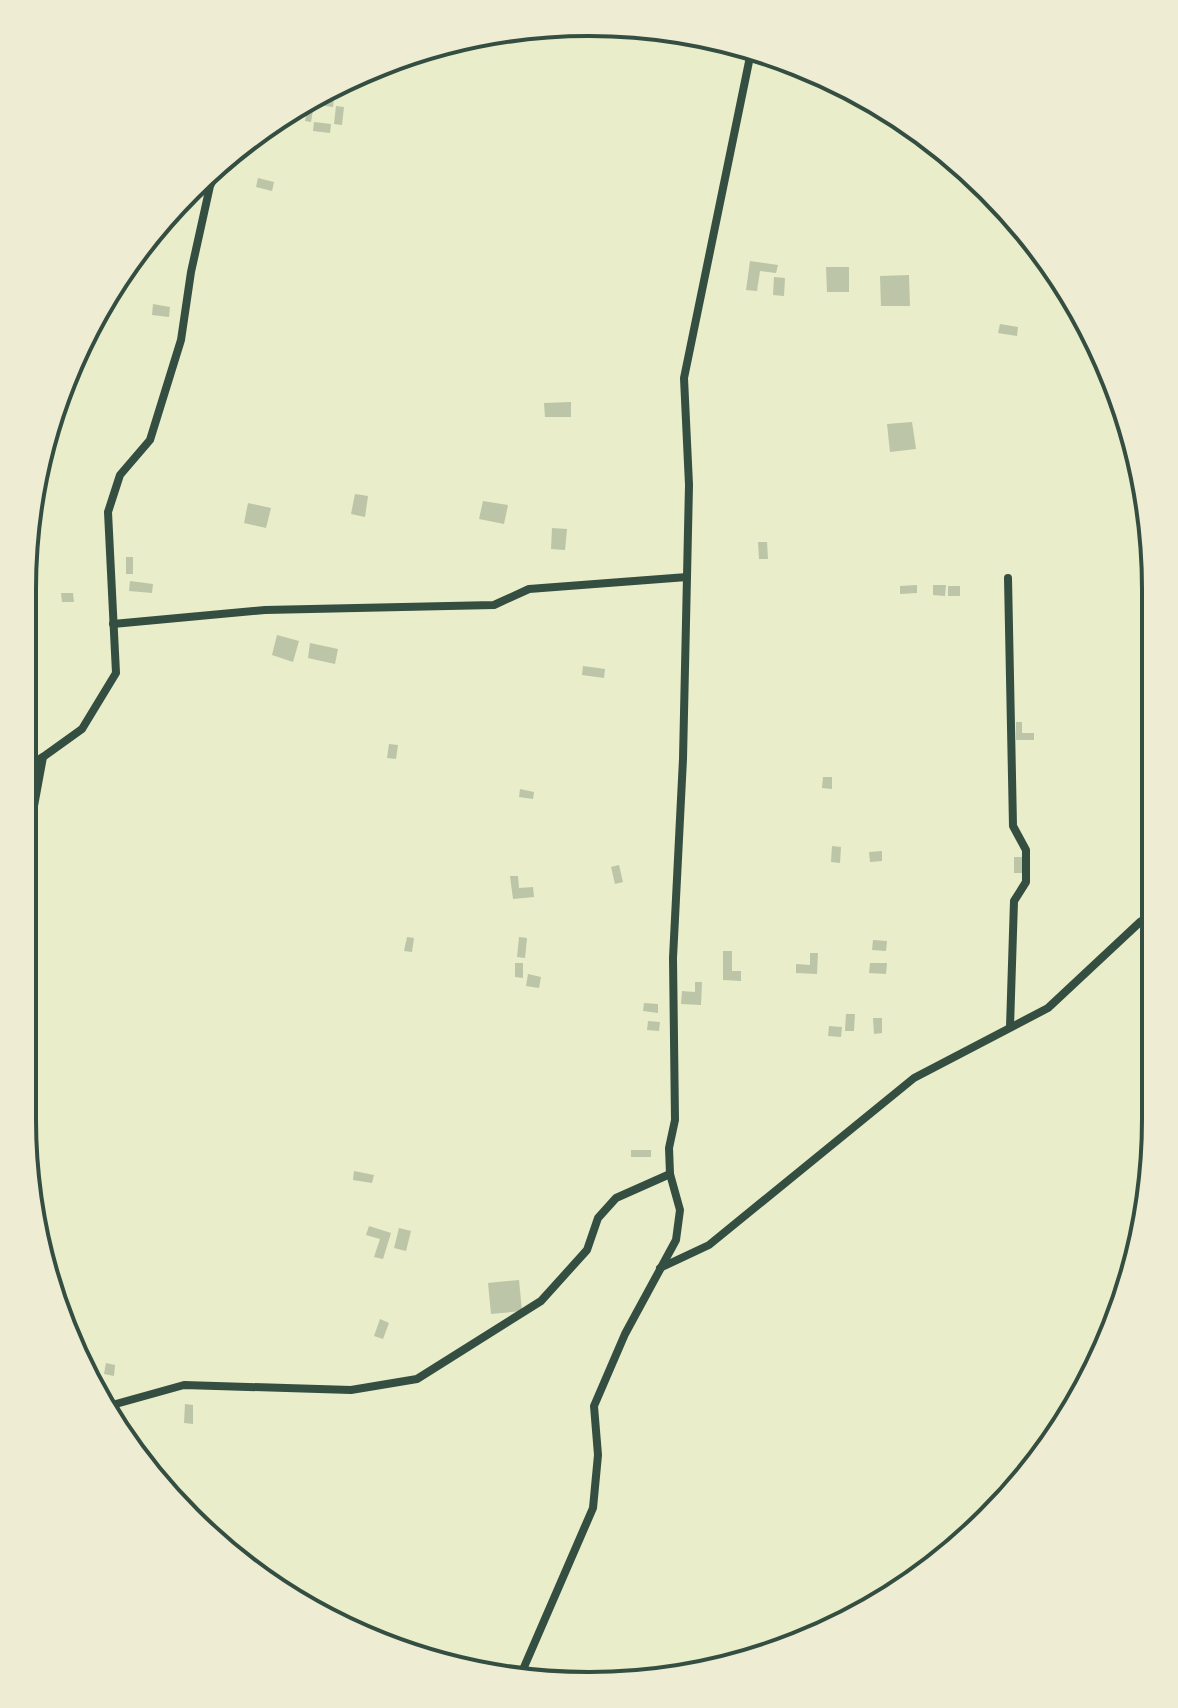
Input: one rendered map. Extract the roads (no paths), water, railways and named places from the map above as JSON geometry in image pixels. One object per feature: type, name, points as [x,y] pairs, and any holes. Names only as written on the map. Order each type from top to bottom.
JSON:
[{"type":"street","points":[[524,1668],[593,1508],[598,1455],[594,1406],[658,1269],[676,1240],[680,1210],[670,1174],[669,1148],[675,1120],[673,958],[683,759],[689,485],[684,378],[749,60]]},
{"type":"street","points":[[36,761],[82,729],[116,673],[108,512],[120,475],[150,440],[181,340],[191,272],[210,187]]},
{"type":"street","points":[[113,624],[265,610],[494,605],[529,589],[687,577]]},
{"type":"street","points":[[1008,578],[1013,826],[1026,850],[1026,882],[1014,901],[1010,1027]]},
{"type":"street","points":[[36,795],[43,757]]},
{"type":"street","points":[[658,1269],[709,1245],[914,1078],[1048,1008],[1142,921]]},
{"type":"street","points":[[115,1404],[184,1385],[351,1390],[417,1379],[541,1301],[587,1250],[598,1218],[616,1198],[670,1174]]}]
